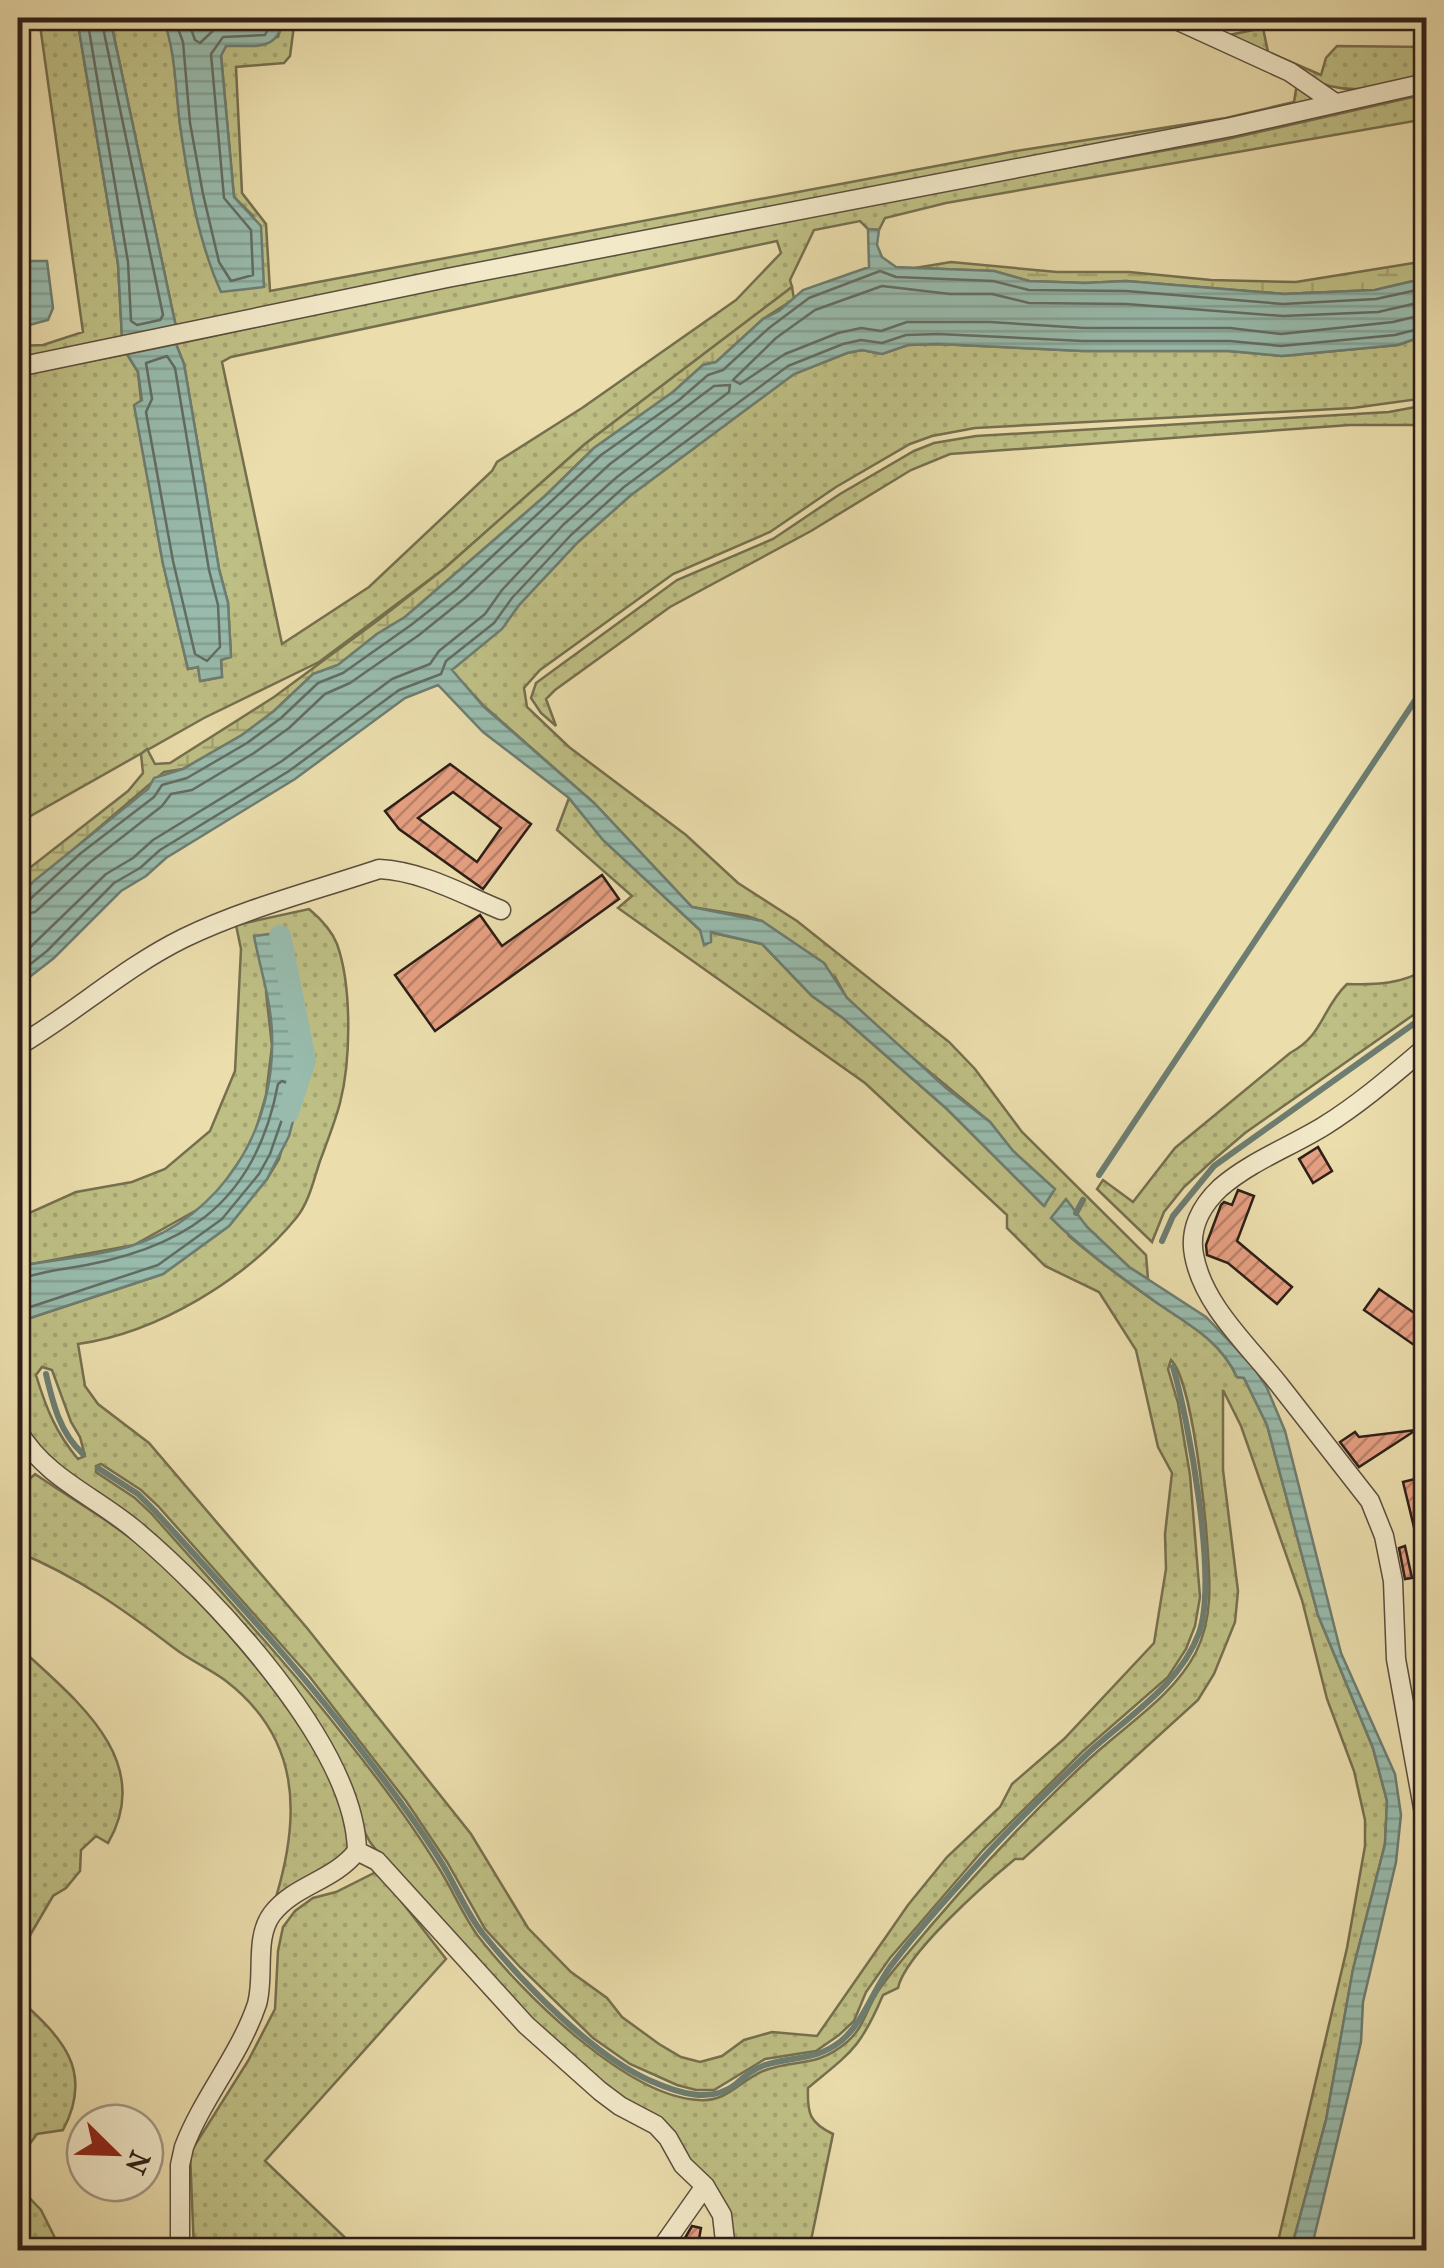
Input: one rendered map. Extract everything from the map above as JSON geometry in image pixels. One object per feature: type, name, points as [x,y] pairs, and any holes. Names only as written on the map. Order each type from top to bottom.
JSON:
[{"type":"street","points":[[1172,18],[1290,72],[1334,103]]},
{"type":"street","points":[[18,367],[447,278],[1212,131],[1426,83]]},
{"type":"street","points":[[18,1046],[115,977],[183,939],[228,918],[379,869],[402,870],[501,910]]},
{"type":"street","points":[[1426,1047],[1364,1098],[1219,1189],[1197,1218],[1193,1254],[1219,1309],[1370,1502],[1384,1536],[1393,1581],[1396,1659],[1426,1824]]},
{"type":"street","points":[[18,1431],[54,1474],[129,1525],[174,1563],[238,1633],[324,1750],[348,1799],[357,1851],[345,1866],[282,1903],[268,1919],[257,2002],[184,2148],[180,2250]]},
{"type":"street","points":[[357,1851],[377,1861],[526,2025],[620,2106],[656,2125],[683,2165],[705,2186],[722,2215],[726,2250]]},
{"type":"street","points":[[660,2250],[705,2186]]},
{"type":"green space","points":[[39,18],[77,18],[118,264],[122,338],[18,358],[18,346],[43,345],[83,332]]},
{"type":"green space","points":[[110,18],[163,18],[173,43],[180,124],[193,196],[254,217],[234,197],[221,55],[226,46],[278,37],[284,18],[295,18],[290,56],[284,63],[236,67],[242,193],[266,224],[270,291],[1016,151],[1226,118],[1294,102],[1297,83],[1315,94],[1316,101],[1230,123],[176,327]]},
{"type":"green space","points":[[1263,28],[1268,52],[1321,75],[1326,58],[1337,46],[1426,47],[1426,76],[1365,88],[1339,88],[1305,78],[1224,36]]},
{"type":"green space","points":[[1426,94],[1426,119],[946,203],[885,218],[879,230],[868,229],[860,221],[814,230],[790,280],[792,287],[585,444],[445,568],[319,662],[204,718],[18,823],[18,375],[127,354],[138,372],[151,496],[188,669],[198,667],[201,681],[222,677],[221,660],[231,656],[228,603],[184,364],[176,344],[475,280],[1223,140]],"holes":[[[777,241],[781,253],[736,300],[497,462],[369,587],[282,644],[222,362]]]},
{"type":"green space","points":[[1426,261],[1426,278],[1375,290],[1284,294],[1126,281],[1029,281],[994,271],[915,268],[951,262],[1057,272],[1129,272],[1211,280],[1296,282]]},
{"type":"green space","points":[[792,287],[794,299],[763,319],[716,362],[703,365],[673,392],[594,448],[545,496],[405,617],[338,665],[313,674],[242,735],[183,769],[164,772],[18,897],[18,877],[128,791],[143,773],[141,754],[147,749],[155,764],[170,763],[274,697],[445,568],[585,444]]},
{"type":"green space","points":[[1426,335],[1426,398],[1353,408],[975,428],[910,444],[770,532],[673,574],[540,670],[524,688],[527,707],[569,747],[686,835],[738,883],[797,921],[949,1042],[975,1069],[1022,1132],[1146,1255],[1148,1279],[1129,1267],[1087,1227],[1069,1236],[1203,1334],[1222,1353],[1237,1377],[1244,1378],[1267,1425],[1318,1615],[1373,1748],[1387,1801],[1385,1844],[1353,1970],[1326,2120],[1291,2250],[1276,2250],[1347,1948],[1365,1846],[1365,1820],[1354,1771],[1327,1699],[1302,1600],[1241,1426],[1223,1390],[1223,1470],[1238,1591],[1235,1622],[1214,1674],[1198,1700],[1023,1859],[1015,1859],[948,1920],[915,1957],[898,1988],[883,1995],[853,2048],[808,2088],[812,2117],[833,2134],[809,2250],[733,2250],[728,2213],[623,2101],[530,2020],[381,1856],[288,1689],[104,1503],[30,1442],[18,1420],[18,1322],[163,1274],[229,1226],[279,1159],[298,1092],[300,1025],[288,962],[266,992],[272,1046],[266,1095],[252,1143],[204,1206],[134,1245],[26,1265],[18,1270],[18,1218],[76,1192],[132,1182],[165,1169],[210,1131],[235,1071],[241,949],[236,925],[309,909],[322,921],[335,939],[342,961],[348,1045],[340,1103],[305,1204],[253,1261],[198,1300],[139,1328],[78,1344],[85,1386],[98,1404],[149,1443],[307,1628],[471,1834],[528,1928],[571,1972],[659,2044],[681,2057],[700,2062],[722,2056],[744,2040],[772,2032],[817,2036],[908,1905],[947,1857],[1000,1807],[1012,1784],[1064,1739],[1154,1643],[1166,1569],[1165,1534],[1172,1473],[1158,1447],[1136,1350],[1099,1292],[1045,1266],[1007,1228],[1007,1215],[865,1083],[618,908],[632,896],[557,830],[569,798],[603,840],[700,930],[762,944],[812,996],[843,1018],[947,1109],[1043,1205],[1054,1189],[1013,1151],[990,1122],[847,998],[835,977],[785,938],[762,921],[747,916],[692,907],[594,803],[484,706],[451,670],[501,629],[578,542],[631,495],[794,374],[847,353],[862,350],[882,354],[908,345],[938,344],[1083,351],[1229,351],[1282,356],[1398,345]],"holes":[[[1171,1360],[1180,1375],[1194,1436],[1209,1579],[1205,1627],[1186,1668],[1161,1697],[1062,1784],[969,1883],[888,1978],[847,2042],[815,2060],[763,2071],[709,2100],[671,2094],[640,2081],[578,2038],[521,1985],[478,1936],[394,1801],[300,1682],[151,1513],[96,1472],[96,1466],[101,1464],[158,1506],[309,1676],[406,1801],[485,1929],[520,1967],[593,2038],[630,2064],[677,2085],[714,2090],[765,2059],[816,2051],[854,2021],[866,1992],[890,1958],[983,1850],[1082,1752],[1168,1677],[1186,1649],[1200,1597],[1190,1475],[1168,1369]],[[42,1367],[52,1370],[85,1456],[78,1459],[52,1420],[36,1375]]]},
{"type":"green space","points":[[1426,405],[1426,425],[1350,425],[950,454],[911,470],[811,531],[670,607],[546,699],[556,726],[531,698],[536,683],[677,580],[773,539],[840,494],[934,443],[976,436],[1389,412]]},
{"type":"green space","points":[[1426,969],[1426,1006],[1245,1133],[1211,1162],[1164,1212],[1152,1242],[1097,1189],[1103,1180],[1133,1202],[1175,1148],[1309,1038],[1347,984],[1388,982]]},
{"type":"green space","points":[[35,1474],[149,1553],[242,1650],[307,1737],[331,1781],[346,1820],[347,1854],[276,1897],[291,1807],[281,1753],[269,1727],[226,1681],[99,1595],[18,1552],[18,1489]]},
{"type":"green space","points":[[18,1646],[62,1686],[102,1732],[115,1757],[122,1784],[120,1813],[108,1843],[96,1836],[81,1850],[80,1871],[53,1896],[29,1937],[18,1943]]},
{"type":"green space","points":[[378,1871],[446,1959],[265,2161],[358,2250],[194,2250],[190,2153],[248,2061],[275,2009],[283,1927],[295,1911],[313,1898],[336,1892]]},
{"type":"green space","points":[[18,1998],[60,2041],[69,2056],[76,2090],[73,2103],[65,2103],[63,2130],[37,2134],[18,2160]]},
{"type":"green space","points":[[18,2186],[41,2210],[61,2250],[18,2250]]},
{"type":"water","points":[[77,18],[110,18],[176,327],[122,338],[118,264]]},
{"type":"water","points":[[163,18],[284,18],[270,42],[226,46],[221,56],[234,197],[261,226],[264,287],[221,292],[213,272],[190,189],[173,57]]},
{"type":"water","points":[[868,229],[879,230],[877,245],[882,257],[896,267],[994,271],[1029,281],[1126,281],[1284,294],[1375,290],[1426,278],[1426,335],[1398,345],[1282,356],[1229,351],[908,345],[882,354],[862,350],[847,353],[794,374],[631,495],[578,542],[502,629],[452,670],[484,707],[594,803],[692,907],[762,921],[824,963],[847,998],[946,1088],[990,1122],[1013,1151],[1055,1189],[1044,1206],[947,1109],[843,1018],[812,996],[762,944],[711,932],[711,942],[704,945],[700,930],[603,840],[569,798],[483,732],[438,685],[405,698],[295,779],[166,858],[121,891],[54,958],[18,986],[18,897],[34,881],[148,789],[154,778],[183,769],[242,735],[313,674],[338,665],[405,617],[545,496],[594,448],[673,392],[703,365],[716,362],[763,319],[803,290],[869,267]]},
{"type":"water","points":[[47,261],[53,308],[48,320],[18,328],[18,263]]},
{"type":"water","points":[[176,344],[184,364],[228,603],[231,657],[221,660],[222,677],[200,681],[198,667],[188,669],[163,564],[134,405],[142,400],[138,372],[127,354]]},
{"type":"water","points":[[270,934],[274,952],[283,951],[288,962],[300,1025],[298,1102],[289,1136],[267,1179],[229,1226],[163,1274],[18,1322],[18,1270],[26,1265],[131,1246],[164,1232],[192,1213],[238,1164],[265,1102],[271,1068],[271,1021],[254,936]]},
{"type":"water","points":[[1066,1199],[1087,1227],[1129,1267],[1206,1317],[1253,1366],[1267,1388],[1285,1431],[1341,1653],[1395,1774],[1401,1815],[1396,1862],[1363,2002],[1361,2042],[1311,2250],[1291,2250],[1326,2120],[1353,1969],[1385,1844],[1387,1801],[1373,1748],[1318,1615],[1267,1425],[1244,1378],[1237,1377],[1221,1352],[1201,1333],[1100,1261],[1051,1218]]},
{"type":"building","points":[[450,764],[531,824],[483,889],[399,829],[385,811]],"holes":[[[453,792],[501,828],[477,862],[418,818]]]},
{"type":"building","points":[[602,875],[619,899],[435,1031],[395,975],[480,915],[502,946]]},
{"type":"building","points":[[1318,1147],[1332,1171],[1313,1183],[1299,1159]]},
{"type":"building","points":[[1238,1190],[1254,1196],[1237,1241],[1292,1287],[1277,1304],[1228,1263],[1207,1255],[1206,1245],[1221,1205],[1232,1205]]},
{"type":"building","points":[[1379,1289],[1426,1321],[1414,1345],[1364,1310]]},
{"type":"building","points":[[1416,1430],[1359,1467],[1340,1442],[1355,1432],[1359,1437]]},
{"type":"building","points":[[1423,1477],[1426,1552],[1420,1552],[1403,1482]]},
{"type":"building","points":[[1405,1546],[1412,1578],[1405,1579],[1399,1548]]},
{"type":"building","points":[[692,2226],[701,2228],[697,2250],[678,2250]]},
{"type":"waterway","points":[[1099,1175],[1426,684]]},
{"type":"waterway","points":[[280,936],[305,1060],[288,1112]]},
{"type":"waterway","points":[[1162,1241],[1173,1216],[1214,1166],[1426,1015]]},
{"type":"waterway","points":[[1076,1213],[1083,1200]]},
{"type":"waterway","points":[[98,1468],[138,1494],[154,1510],[306,1681],[411,1817],[477,1926],[538,1995],[583,2036],[629,2070],[672,2089],[694,2095],[716,2094],[761,2067],[813,2055],[841,2041],[856,2025],[884,1976],[935,1911],[1072,1768],[1165,1686],[1190,1652],[1204,1609],[1203,1540],[1193,1461],[1173,1367]]},
{"type":"waterway","points":[[46,1374],[63,1427],[83,1454]]}]
